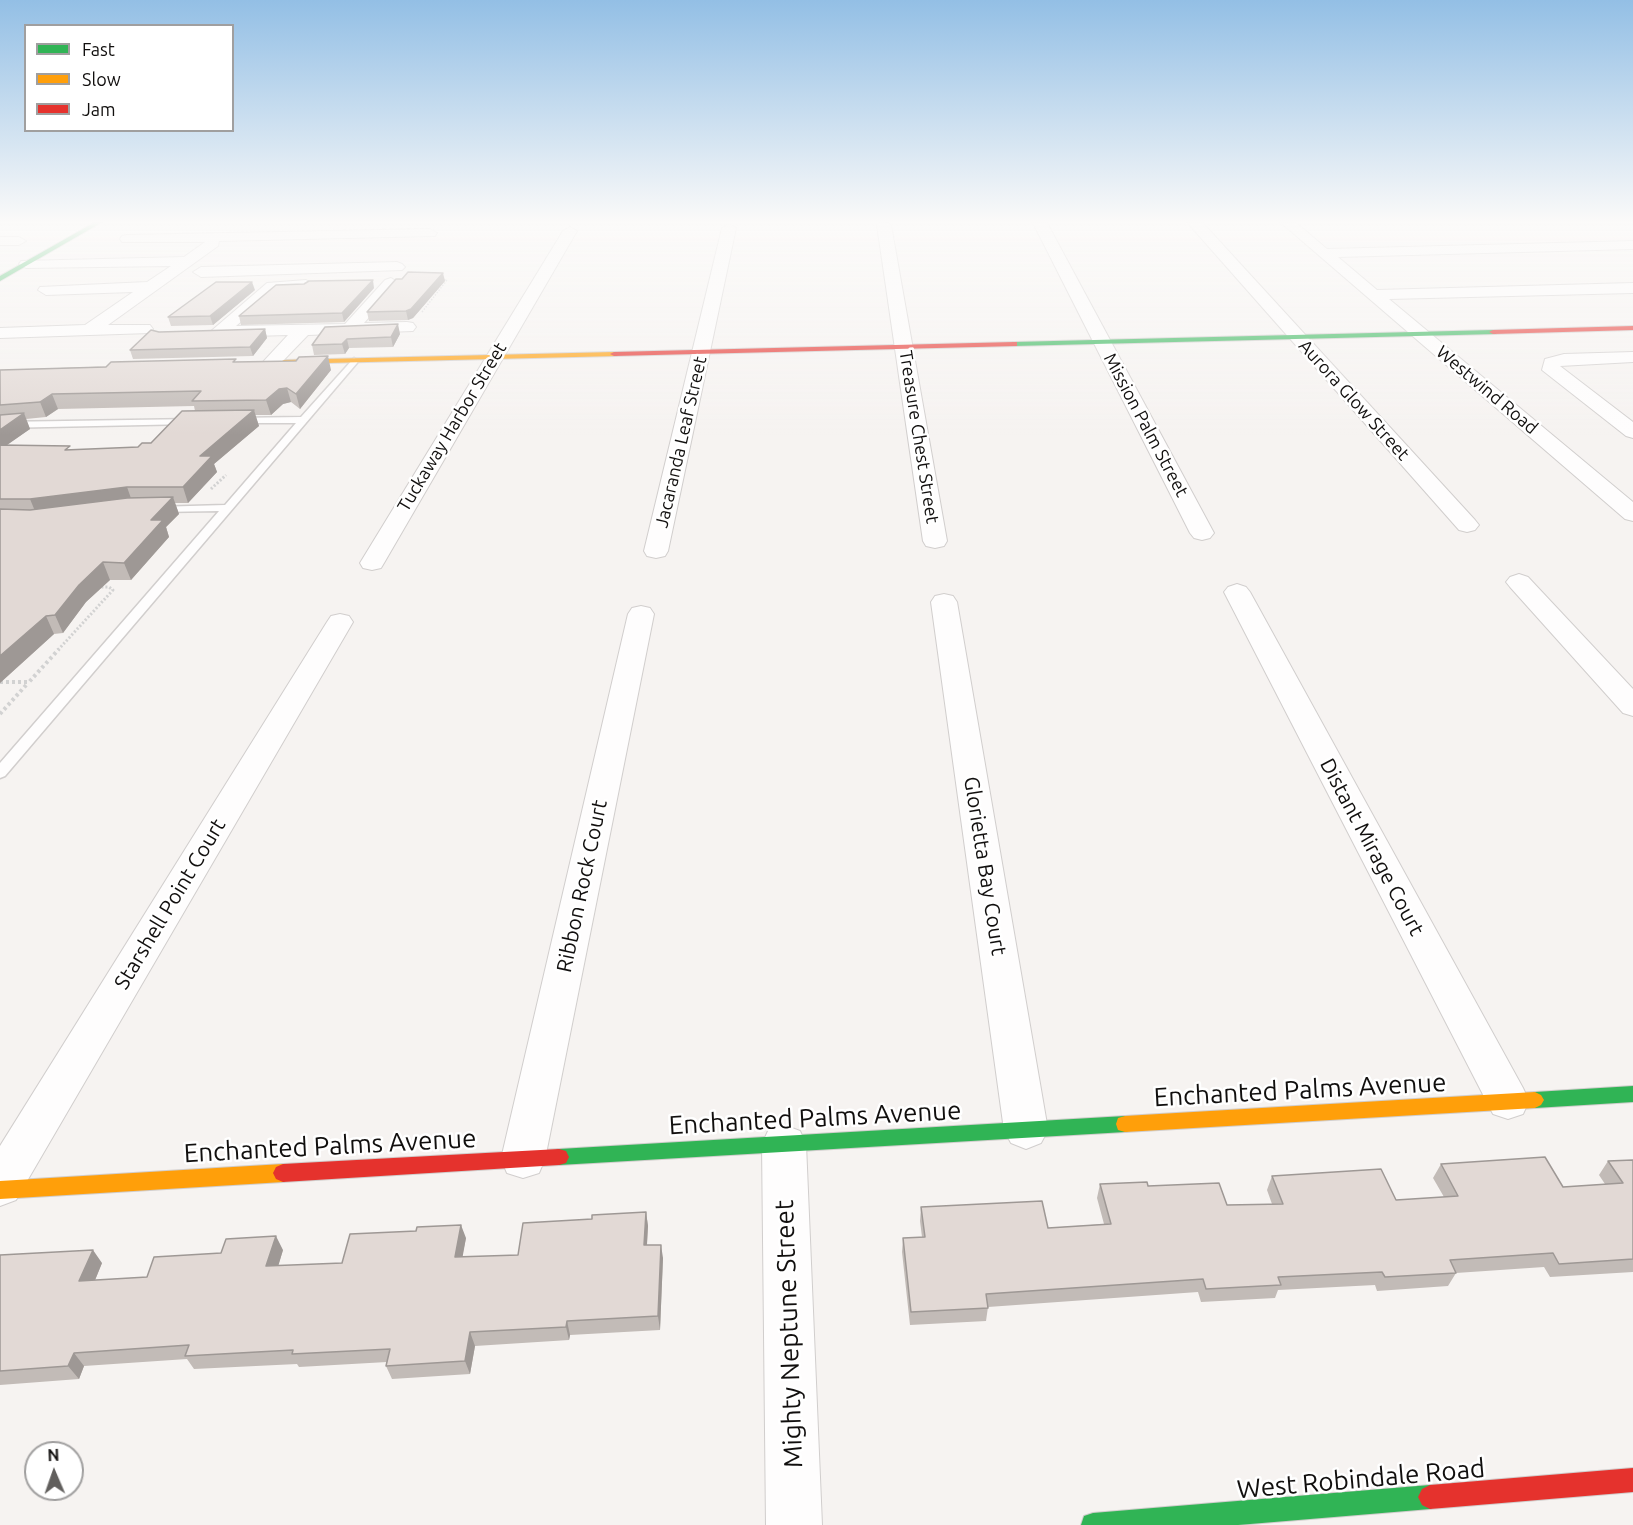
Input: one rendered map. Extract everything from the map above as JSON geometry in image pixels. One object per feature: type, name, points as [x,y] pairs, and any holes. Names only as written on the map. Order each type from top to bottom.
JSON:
[{"type":"street","points":[[87,331],[143,292]]},
{"type":"street","points":[[219,332],[266,292]]},
{"type":"street","points":[[349,328],[378,292]]},
{"type":"street","name":"Tuckaway Harbor Street","points":[[372,563],[533,292]]},
{"type":"street","name":"Jacaranda Leaf Street","points":[[656,551],[715,292]]},
{"type":"street","name":"Treasure Chest Street","points":[[895,292],[935,542]]},
{"type":"street","name":"Mission Palm Street","points":[[1076,292],[1202,533]]},
{"type":"street","name":"Aurora Glow Street","points":[[1257,292],[1467,525]]},
{"type":"street","name":"Westwind Road","points":[[1371,292],[1633,514]]},
{"type":"street","points":[[1374,295],[1479,292]]},
{"type":"street","points":[[196,333],[407,327]]},
{"type":"street","points":[[265,363],[1633,328]]},
{"type":"street","points":[[0,333],[144,329]]},
{"type":"street","points":[[265,363],[303,330]]},
{"type":"street","points":[[1633,357],[1564,359],[1551,363],[1551,370],[1633,432]]},
{"type":"street","points":[[1519,582],[1633,707]]},
{"type":"street","name":"Distant Mirage Court","points":[[1237,592],[1508,1101]]},
{"type":"street","name":"Glorietta Bay Court","points":[[944,602],[1026,1130]]},
{"type":"street","name":"Ribbon Rock Court","points":[[524,1159],[641,614]]},
{"type":"street","name":"Starshell Point Court","points":[[0,1188],[340,622]]},
{"type":"street","name":"Enchanted Palms Avenue","points":[[0,1188],[1633,1094]]},
{"type":"street","name":"Mighty Neptune Street","points":[[784,1144],[794,1525]]},
{"type":"street","name":"West Robindale Road","points":[[1093,1525],[1154,1522],[1633,1480]]},
{"type":"lane","points":[[0,772],[225,508],[354,361]]},
{"type":"lane","points":[[229,420],[302,420]]},
{"type":"lane","points":[[0,425],[205,421]]},
{"type":"lane","points":[[143,509],[225,508]]},
{"type":"path","points":[[407,327],[411,319],[416,319],[437,292]]},
{"type":"path","points":[[0,714],[113,590],[109,587],[87,587]]},
{"type":"path","points":[[0,682],[29,682]]},
{"type":"building","points":[[202,292],[239,292],[210,316],[168,317]]},
{"type":"building","points":[[267,292],[362,292],[342,313],[239,316]]},
{"type":"building","points":[[384,292],[426,292],[411,309],[406,311],[367,312]]},
{"type":"building","points":[[398,324],[391,337],[347,339],[342,344],[312,345],[325,327]]},
{"type":"building","points":[[265,329],[250,347],[130,350],[151,330],[159,332]]},
{"type":"building","points":[[328,356],[296,394],[287,388],[279,389],[266,400],[192,401],[201,391],[52,394],[40,402],[0,405],[0,370],[106,367],[111,362],[236,359],[233,362],[296,361],[299,357]]},
{"type":"building","points":[[254,410],[200,456],[212,456],[183,487],[127,487],[30,499],[0,499],[0,445],[70,446],[65,450],[138,447],[142,443],[151,443],[182,411]]},
{"type":"building","points":[[24,413],[0,430],[0,415]]},
{"type":"building","points":[[173,497],[151,520],[163,520],[124,563],[103,562],[79,585],[55,615],[46,616],[0,656],[0,509],[30,510],[127,498]]},
{"type":"building","points":[[1545,1157],[1563,1187],[1623,1183],[1608,1161],[1633,1160],[1633,1259],[1559,1264],[1553,1253],[1450,1260],[1456,1273],[1385,1277],[1382,1272],[1278,1277],[1281,1285],[1206,1289],[1203,1279],[986,1294],[988,1308],[911,1312],[903,1238],[925,1237],[921,1207],[1042,1201],[1048,1228],[1111,1224],[1100,1184],[1147,1182],[1148,1186],[1219,1183],[1227,1205],[1283,1204],[1272,1176],[1381,1169],[1396,1200],[1458,1196],[1441,1164]]},
{"type":"building","points":[[646,1212],[644,1245],[661,1245],[658,1316],[567,1321],[566,1327],[470,1332],[465,1361],[386,1366],[390,1349],[292,1354],[293,1350],[185,1356],[189,1345],[74,1353],[68,1366],[0,1371],[0,1255],[93,1250],[79,1281],[147,1277],[154,1257],[221,1253],[226,1239],[276,1236],[266,1266],[342,1263],[350,1234],[416,1231],[417,1227],[461,1225],[455,1257],[518,1255],[523,1223],[592,1219],[592,1215]]},
{"type":"traffic: fast","points":[[1014,344],[1493,332]]},
{"type":"traffic: fast","points":[[1535,1100],[1633,1094]]},
{"type":"traffic: fast","points":[[559,1157],[1125,1124]]},
{"type":"traffic: fast","points":[[1093,1525],[1430,1497]]},
{"type":"traffic: slow","points":[[284,362],[614,354]]},
{"type":"traffic: slow","points":[[1125,1124],[1535,1100]]},
{"type":"traffic: slow","points":[[0,1190],[283,1173]]},
{"type":"traffic: jam","points":[[1493,332],[1633,328]]},
{"type":"traffic: jam","points":[[614,354],[1014,344]]},
{"type":"traffic: jam","points":[[283,1173],[559,1157]]},
{"type":"traffic: jam","points":[[1430,1497],[1633,1480]]}]
